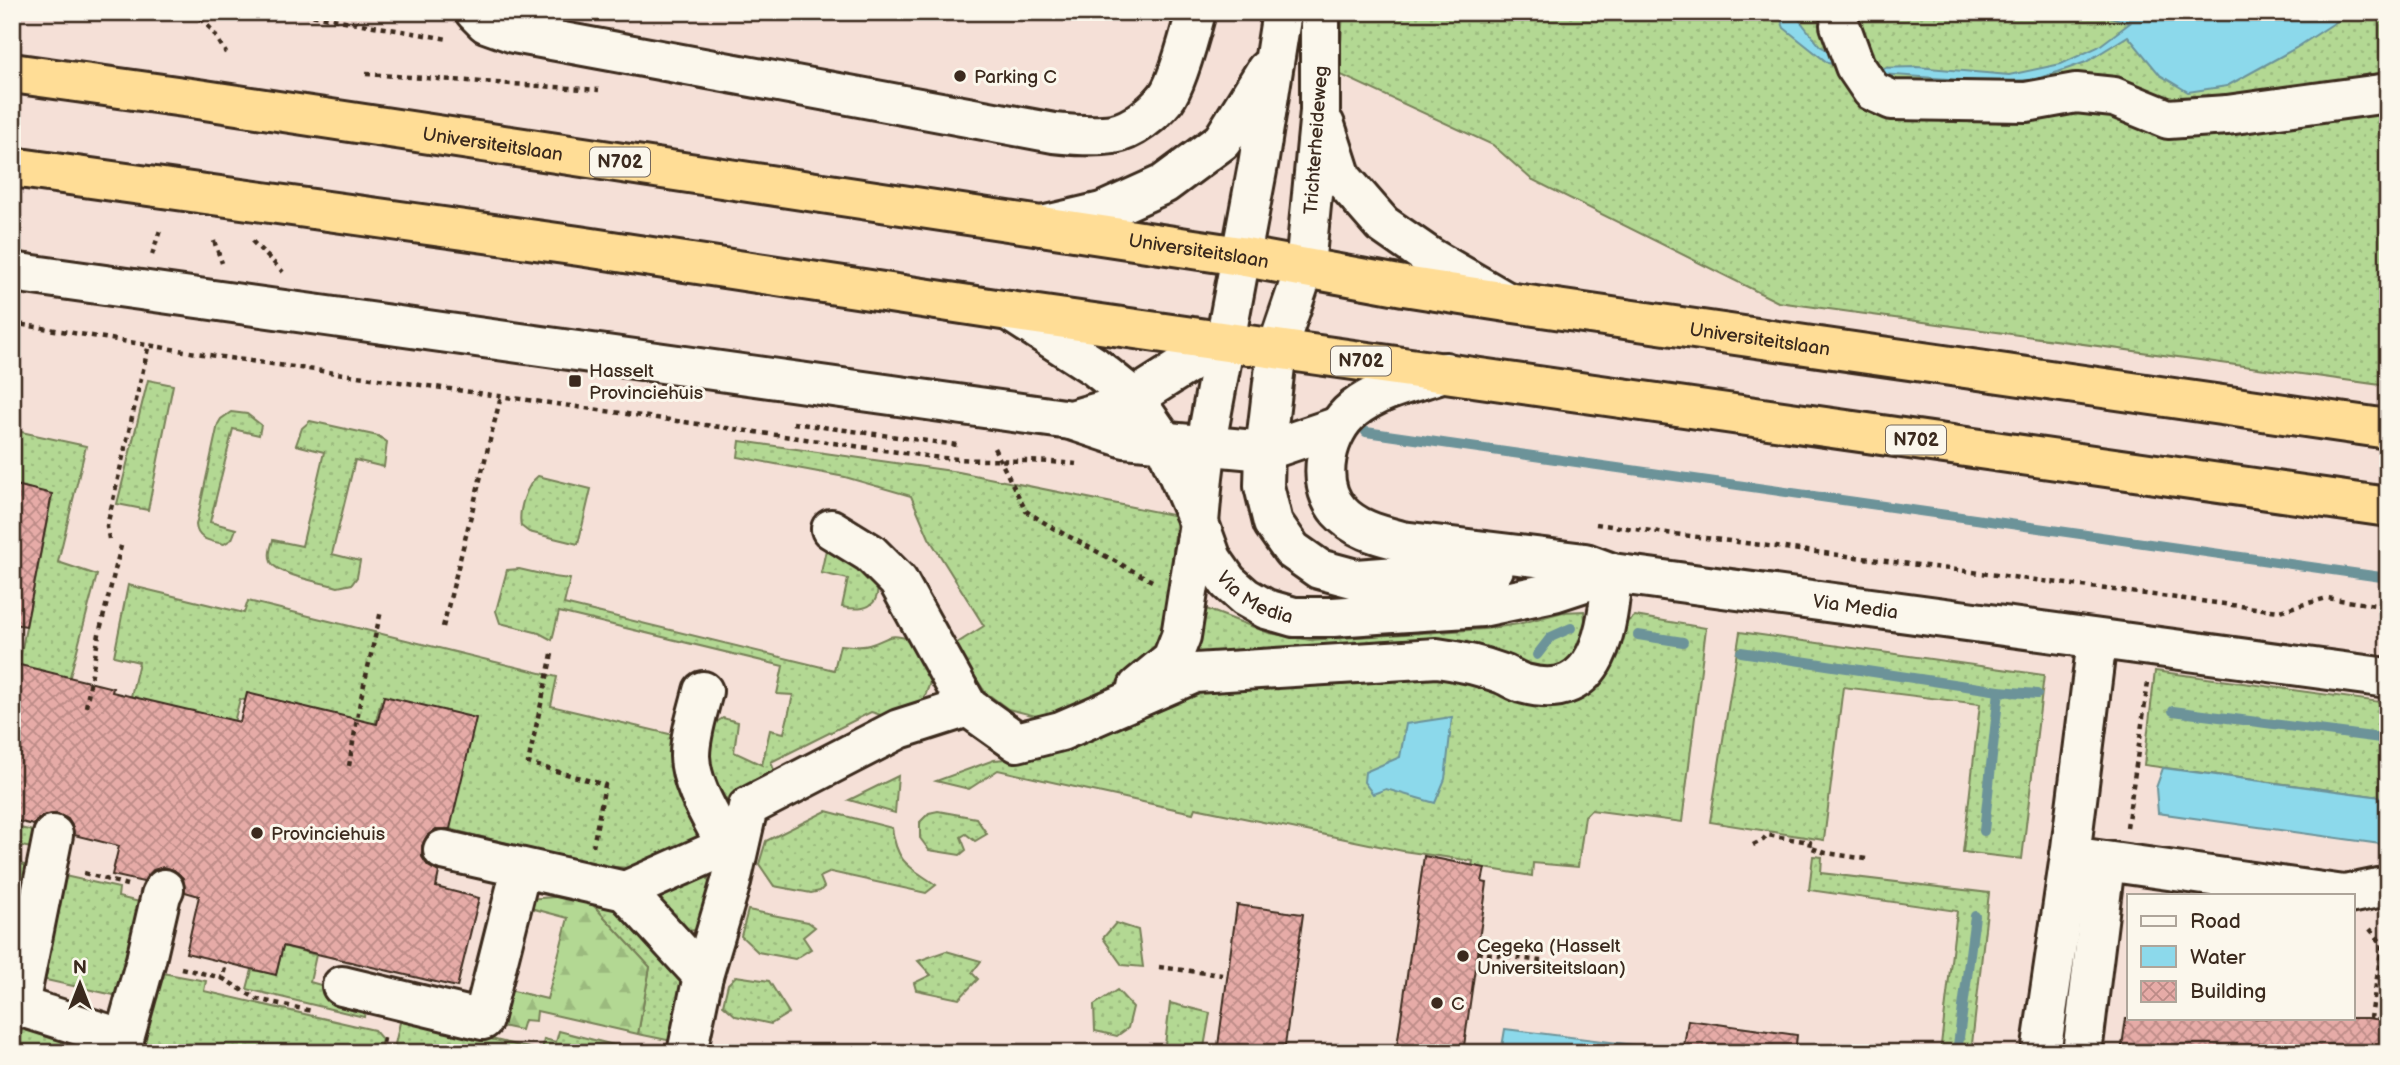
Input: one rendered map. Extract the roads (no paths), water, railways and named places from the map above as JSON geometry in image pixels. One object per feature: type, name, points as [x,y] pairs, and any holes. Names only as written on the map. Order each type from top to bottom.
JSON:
[{"type":"highway","name":"Universiteitslaan","points":[[12,74],[240,105],[1240,256],[1507,302],[2388,429]]},
{"type":"highway","name":"N702","points":[[12,167],[2388,507]]},
{"type":"street","points":[[464,26],[486,23],[514,33],[1054,133],[1080,135],[1115,134],[1140,122],[1167,97],[1189,41],[1196,12]]},
{"type":"street","points":[[1240,256],[1258,165],[1282,12]]},
{"type":"street","name":"Trichterheideweg","points":[[1305,267],[1320,111],[1320,12]]},
{"type":"street","points":[[1840,24],[1855,66],[1872,91],[1892,100],[2026,102],[2076,93],[2114,97],[2168,119],[2227,115],[2388,93]]},
{"type":"street","points":[[1042,226],[1102,212],[1164,184],[1222,141],[1275,56]]},
{"type":"street","points":[[1320,111],[1342,178],[1382,224],[1431,258],[1507,302]]},
{"type":"street","name":"Via Media","points":[[1240,256],[1207,446],[1199,523],[1212,559],[1228,582],[1245,597],[1266,610],[1294,617],[1482,607],[1554,592],[1598,568]]},
{"type":"street","name":"Via Media","points":[[1305,267],[1277,349],[1265,451],[1264,486],[1273,523],[1292,550],[1319,569],[1356,579],[1598,568]]},
{"type":"street","points":[[12,272],[1071,420],[1125,438],[1265,451],[1336,427],[1354,408],[1378,395],[1445,372]]},
{"type":"street","points":[[1009,311],[1094,366],[1134,398],[1165,443],[1199,523],[1181,636],[1172,659],[1110,710]]},
{"type":"street","points":[[1071,420],[1134,398],[1224,341]]},
{"type":"street","name":"Via Media","points":[[1336,427],[1325,467],[1330,494],[1338,510],[1354,524],[1373,534],[1402,541],[2097,640],[2388,678]]},
{"type":"street","points":[[831,529],[870,553],[898,580],[968,707],[1017,743],[1061,731],[1195,673],[1437,658],[1469,662],[1523,684],[1550,688],[1571,681],[1597,656],[1606,628],[1598,568]]},
{"type":"street","points":[[2041,1053],[2070,856],[2097,640]]},
{"type":"street","points":[[703,691],[692,731],[690,756],[694,781],[734,843]]},
{"type":"street","points":[[687,1053],[703,976],[731,882],[734,843],[748,807],[899,729],[968,707]]},
{"type":"street","points":[[53,835],[16,1005],[124,1046],[164,889]]},
{"type":"street","points":[[625,891],[734,843]]},
{"type":"street","points":[[443,850],[625,891],[703,976]]},
{"type":"street","points":[[2070,856],[2337,894]]},
{"type":"street","points":[[2070,856],[2103,880],[2082,1053]]},
{"type":"street","points":[[332,999],[483,1020],[520,869]]},
{"type":"street","points":[[2349,894],[2388,886]]},
{"type":"water","points":[[1778,12],[1793,12],[1820,46],[1845,60],[1875,68],[1917,67],[2009,75],[2061,64],[2098,47],[2130,23],[2110,17],[2106,12],[2351,12],[2296,48],[2227,86],[2188,92],[2160,75],[2128,36],[2086,62],[2058,72],[2033,80],[1989,82],[1867,73],[1828,63],[1784,28]]},
{"type":"water","points":[[1452,717],[1445,779],[1435,803],[1386,789],[1373,794],[1364,782],[1365,772],[1400,757],[1406,724]]},
{"type":"water","points":[[2163,768],[2388,798],[2388,845],[2158,813],[2156,788]]},
{"type":"water","points":[[1505,1029],[1651,1047],[1650,1053],[1501,1053]]},
{"type":"waterway","points":[[1366,432],[2388,578]]},
{"type":"waterway","points":[[1537,655],[1551,637],[1571,628]]},
{"type":"waterway","points":[[1638,635],[1683,642]]},
{"type":"waterway","points":[[1741,652],[1999,691],[2037,694]]},
{"type":"waterway","points":[[1984,831],[1999,691]]},
{"type":"waterway","points":[[2173,711],[2388,739]]},
{"type":"waterway","points":[[1957,1053],[1975,916]]},
{"type":"place","name":"Parking C","points":[[960,76]]},
{"type":"place","name":"Hasselt Provinciehuis","points":[[575,381]]},
{"type":"place","name":"Provinciehuis","points":[[257,833]]},
{"type":"place","name":"Cegeka (Hasselt Universiteitslaan)","points":[[1463,956]]},
{"type":"place","name":"C","points":[[1437,1003]]}]
